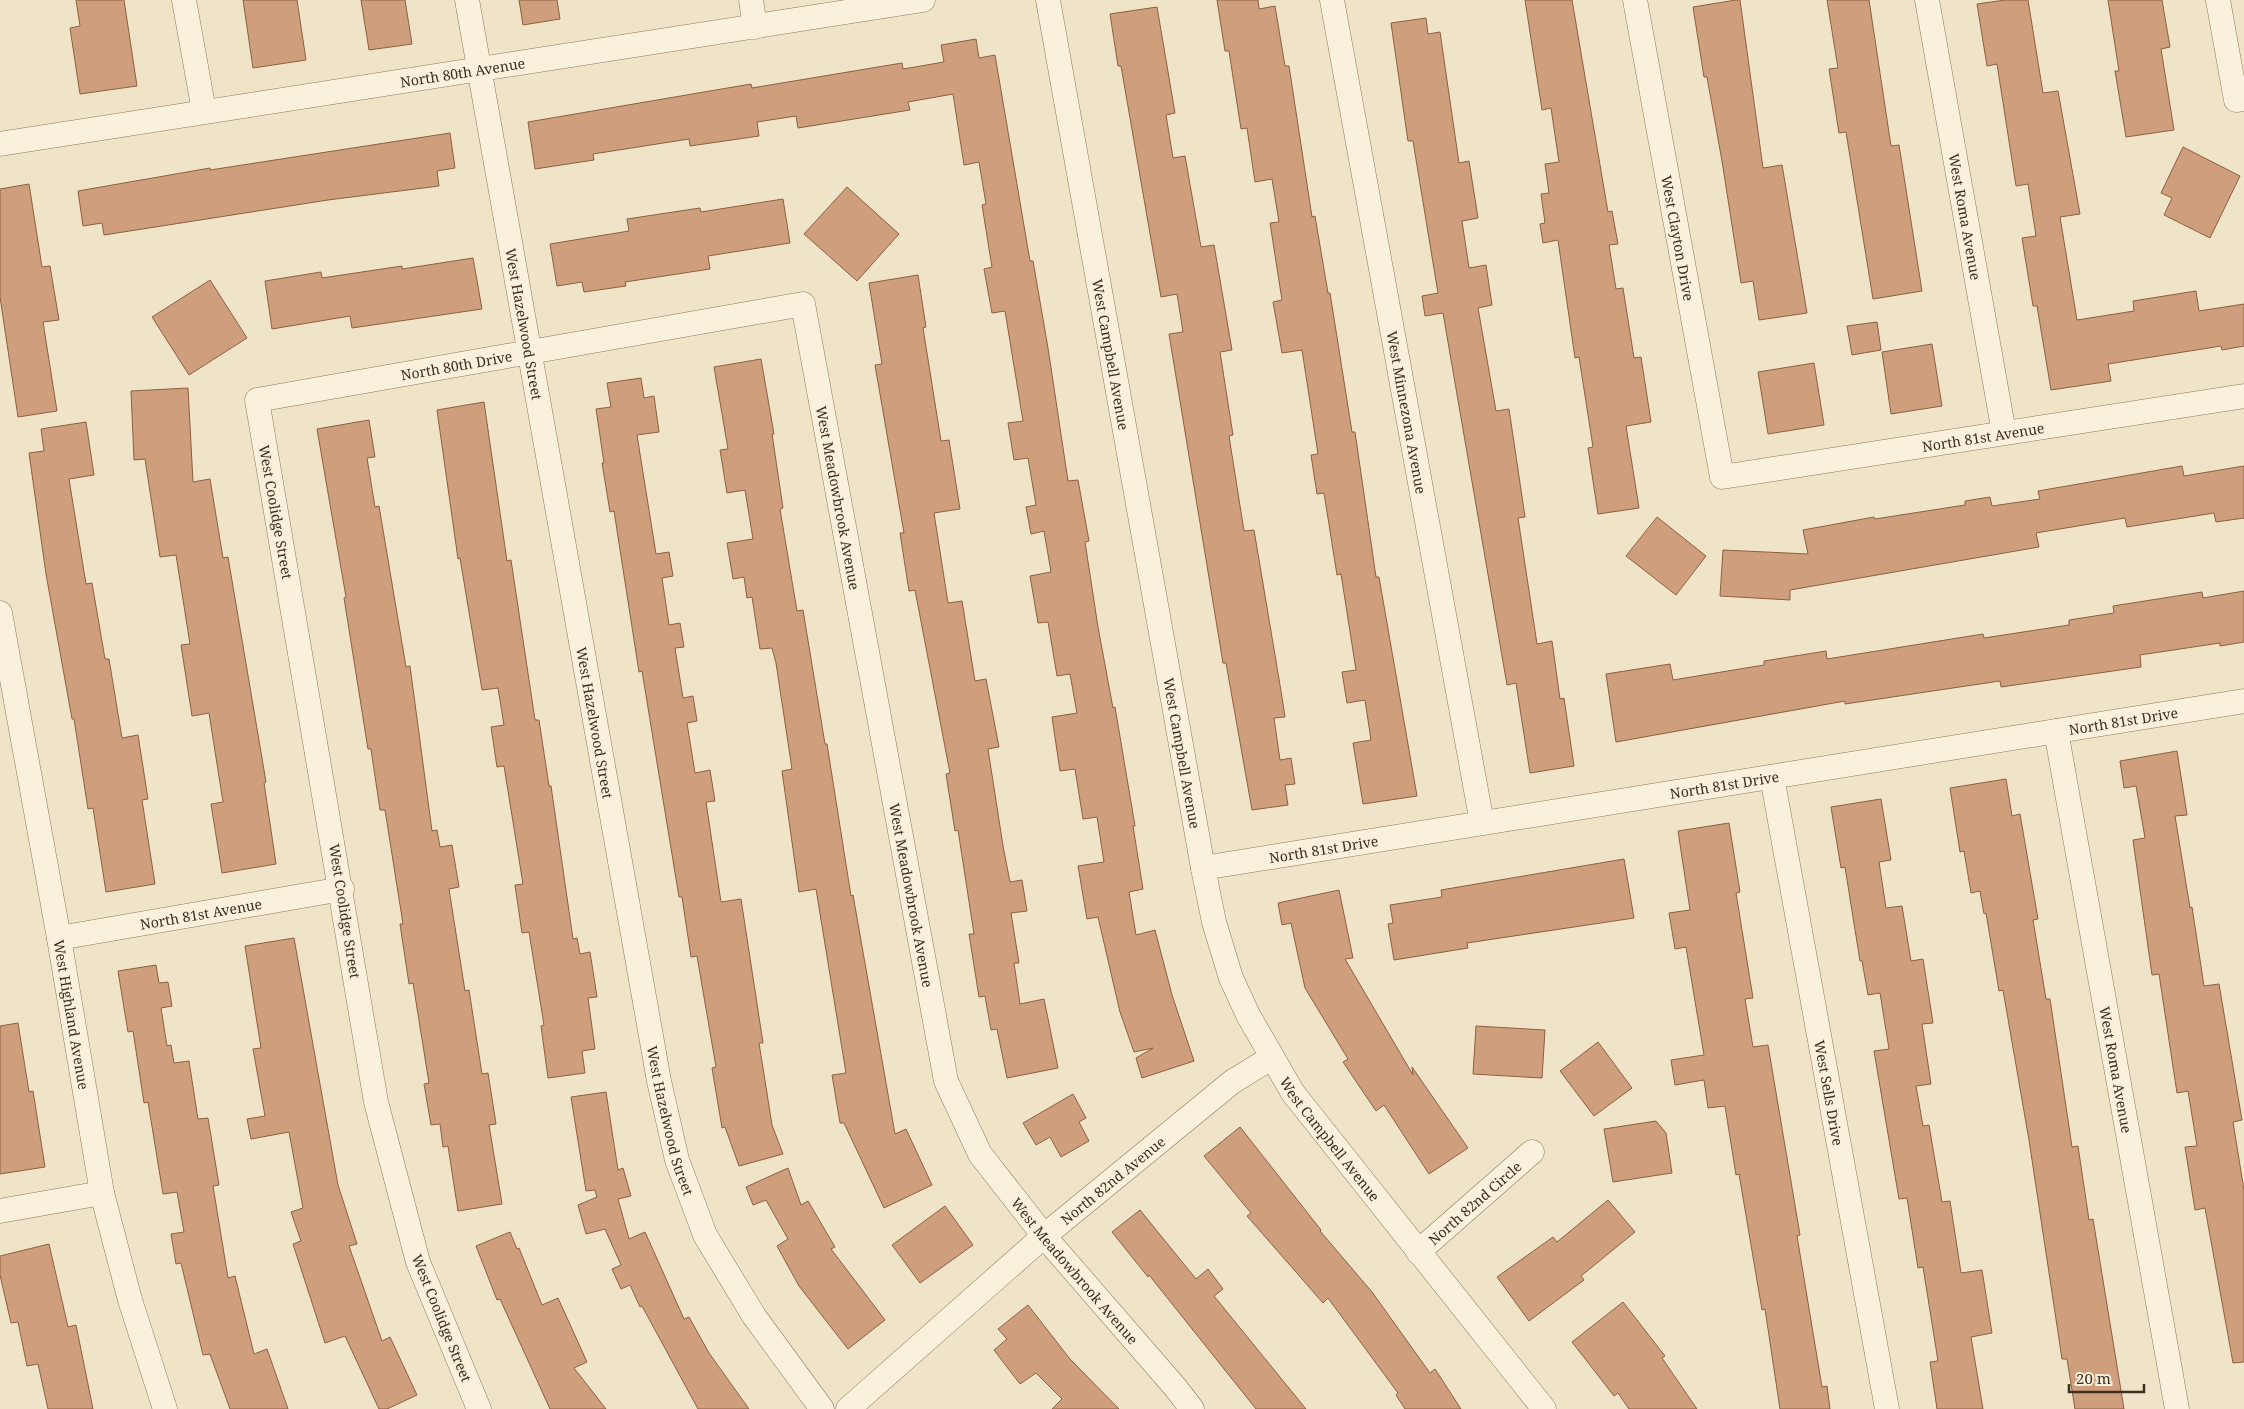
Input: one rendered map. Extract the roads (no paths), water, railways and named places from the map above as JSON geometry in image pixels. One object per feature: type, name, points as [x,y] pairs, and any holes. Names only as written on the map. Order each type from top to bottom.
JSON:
[{"type":"street","points":[[184,0],[204,111]]},
{"type":"street","name":"West Hazelwood Street","points":[[467,0],[659,1081],[678,1160],[705,1235],[754,1316],[822,1409]]},
{"type":"street","points":[[751,0],[755,27]]},
{"type":"street","name":"North 80th Avenue","points":[[0,144],[923,0]]},
{"type":"street","name":"West Campbell Avenue","points":[[1048,0],[1203,868],[1214,922],[1231,978],[1248,1015],[1293,1093],[1544,1409]]},
{"type":"street","name":"West Minnezona Avenue","points":[[1332,0],[1482,823]]},
{"type":"street","name":"West Clayton Drive","points":[[1635,0],[1722,477]]},
{"type":"street","name":"West Roma Avenue","points":[[1927,0],[2004,433]]},
{"type":"street","points":[[2218,0],[2240,99]]},
{"type":"street","name":"North 80th Drive","points":[[257,400],[803,304]]},
{"type":"street","name":"West Meadowbrook Avenue","points":[[803,304],[946,1081],[980,1154],[1044,1236],[1169,1379],[1192,1409]]},
{"type":"street","name":"North 81st Avenue","points":[[1722,477],[2244,396]]},
{"type":"street","name":"West Coolidge Street","points":[[257,400],[342,889],[376,1102],[418,1262],[479,1409]]},
{"type":"street","name":"West Highland Avenue","points":[[0,613],[59,938],[102,1193],[130,1300],[165,1409]]},
{"type":"street","name":"North 81st Drive","points":[[1203,868],[2244,701]]},
{"type":"street","name":"West Roma Avenue","points":[[2056,731],[2177,1409]]},
{"type":"street","name":"West Sells Drive","points":[[1772,776],[1887,1409]]},
{"type":"street","name":"North 81st Avenue","points":[[59,938],[342,889]]},
{"type":"street","name":"North 82nd Avenue","points":[[848,1409],[1044,1236],[1232,1082],[1272,1058]]},
{"type":"street","name":"North 82nd Circle","points":[[1418,1252],[1532,1152]]},
{"type":"street","points":[[0,1211],[102,1193]]}]
